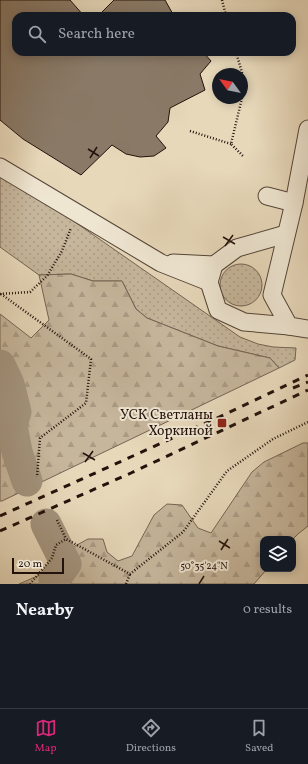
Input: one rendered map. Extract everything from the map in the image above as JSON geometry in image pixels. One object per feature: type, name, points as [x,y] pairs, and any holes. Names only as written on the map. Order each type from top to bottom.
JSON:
[{"type":"street","points":[[289,326],[272,295],[294,202],[308,129]]},
{"type":"street","points":[[0,167],[161,263],[209,282]]},
{"type":"street","points":[[267,196],[294,202]]},
{"type":"street","points":[[286,234],[236,248],[214,265],[209,282],[218,310],[244,322],[308,329]]},
{"type":"street","points":[[161,263],[214,265]]},
{"type":"path","points":[[222,0],[225,12]]},
{"type":"path","points":[[237,56],[241,68]]},
{"type":"path","points":[[231,144],[240,104]]},
{"type":"path","points":[[190,131],[231,144],[244,157]]},
{"type":"path","points":[[1,294],[30,292],[47,276],[62,251],[77,212]]},
{"type":"path","points":[[1,294],[91,359],[86,402],[40,438],[37,477]]},
{"type":"path","points":[[126,584],[130,574],[183,532],[227,471],[273,439],[308,422]]},
{"type":"path","points":[[57,520],[66,539],[130,574]]},
{"type":"path","points":[[30,584],[52,558],[56,545],[66,539]]},
{"type":"green space","points":[[0,175],[49,204],[240,337],[258,344],[273,347],[296,348],[295,360],[279,368],[270,358],[218,346],[147,318],[136,309],[122,281],[93,281],[71,274],[39,275],[0,247]]},
{"type":"green space","points":[[241,264],[256,270],[262,285],[256,300],[241,306],[226,300],[220,285],[226,270]]},
{"type":"green space","points":[[71,274],[93,281],[122,281],[136,309],[147,318],[218,346],[270,358],[279,368],[0,501],[0,314],[31,338],[49,320],[39,275]]},
{"type":"green space","points":[[303,443],[308,443],[308,526],[296,536],[260,536],[260,572],[264,572],[254,584],[19,584],[56,568],[75,546],[88,539],[103,539],[107,552],[118,561],[132,556],[154,515],[167,504],[182,505],[198,528],[211,533],[252,472],[264,462]]},
{"type":"building","points":[[0,0],[70,0],[80,12],[12,12],[12,56],[207,56],[211,61],[200,74],[205,90],[170,108],[168,122],[156,136],[166,148],[154,156],[140,157],[126,154],[112,145],[81,175],[23,139],[0,120]]},
{"type":"building","points":[[114,0],[165,0],[172,12],[102,12]]},
{"type":"waterway","points":[[0,365],[9,384],[16,412],[12,425],[17,452],[27,481]]},
{"type":"waterway","points":[[46,524],[66,564],[54,580],[55,584]]},
{"type":"railway","points":[[0,516],[217,418],[308,375]]},
{"type":"railway","points":[[293,388],[308,382]]},
{"type":"railway","points":[[0,531],[131,473],[308,390]]},
{"type":"place","name":"УСК Светланы Хоркиной","points":[[222,423]]}]
